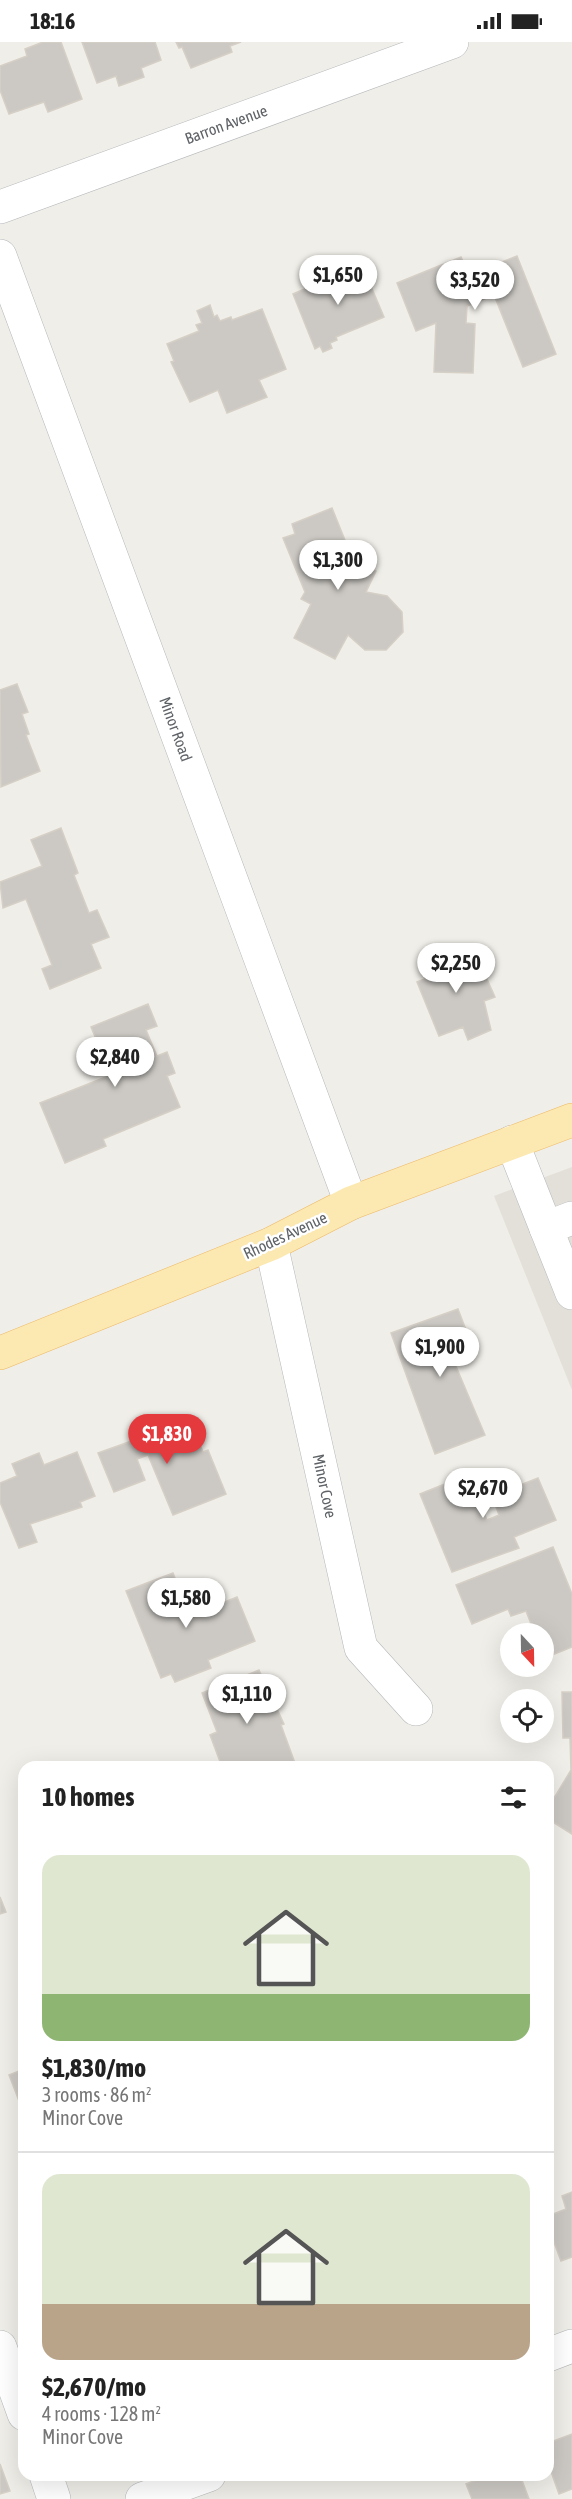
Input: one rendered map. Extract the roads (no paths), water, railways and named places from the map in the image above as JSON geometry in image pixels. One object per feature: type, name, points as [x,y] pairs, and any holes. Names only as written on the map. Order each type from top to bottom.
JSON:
[{"type":"main road","name":"Rhodes Avenue","points":[[0,1353],[271,1244],[351,1203],[572,1120]]},
{"type":"street","name":"Barron Avenue","points":[[0,207],[405,49],[452,42]]},
{"type":"street","name":"Minor Road","points":[[0,256],[351,1203]]},
{"type":"street","points":[[512,1142],[559,1223],[572,1293]]},
{"type":"street","name":"Minor Cove","points":[[271,1244],[361,1648],[416,1709]]},
{"type":"street","points":[[554,2353],[572,2346]]},
{"type":"street","points":[[0,2347],[18,2397]]},
{"type":"street","points":[[48,2481],[54,2499]]},
{"type":"street","points":[[142,2499],[192,2481]]}]
